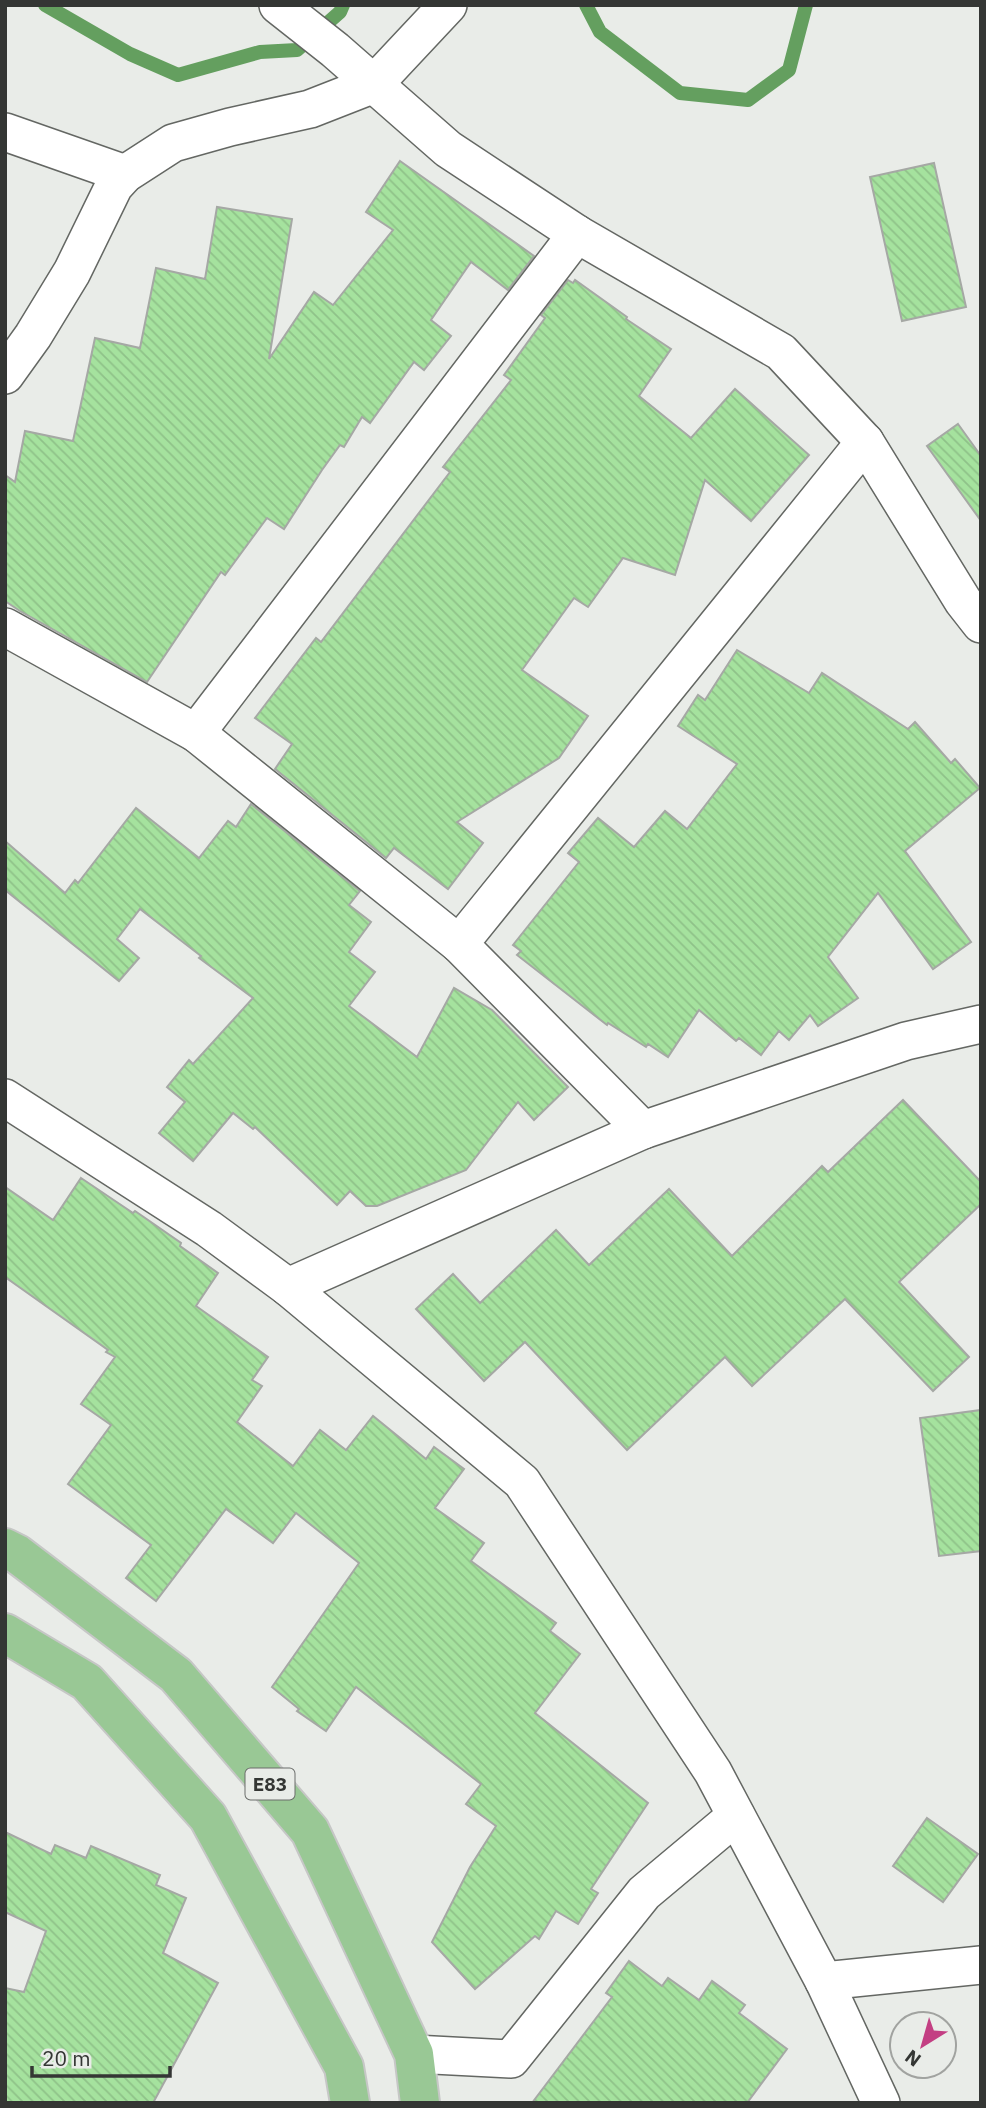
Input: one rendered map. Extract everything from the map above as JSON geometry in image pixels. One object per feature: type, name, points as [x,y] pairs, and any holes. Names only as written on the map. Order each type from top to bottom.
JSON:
[{"type":"main road","name":"E83","points":[[5,1548],[17,1554],[176,1675],[310,1831],[414,2054],[420,2103]]},
{"type":"main road","points":[[5,1633],[87,1682],[208,1817],[344,2067],[350,2103]]},
{"type":"street","points":[[5,375],[33,336],[72,272],[114,186],[125,174],[173,143],[310,109],[374,83],[448,5]]},
{"type":"street","points":[[288,14],[335,50],[448,149],[577,234],[780,352],[865,442],[962,601],[981,624]]},
{"type":"street","points":[[5,132],[125,174]]},
{"type":"street","points":[[196,733],[577,234]]},
{"type":"street","points":[[459,944],[865,442]]},
{"type":"street","points":[[5,627],[196,733],[459,944],[643,1130]]},
{"type":"street","points":[[288,1287],[643,1130],[906,1041],[981,1024]]},
{"type":"street","points":[[5,1098],[209,1229],[288,1287],[522,1482],[713,1772],[824,1981],[881,2103]]},
{"type":"street","points":[[414,2054],[511,2059],[644,1893],[736,1816]]},
{"type":"street","points":[[824,1981],[981,1965]]},
{"type":"building","points":[[400,161],[534,256],[508,290],[471,262],[431,320],[451,336],[424,370],[414,362],[370,423],[362,417],[344,447],[340,445],[322,470],[284,529],[267,518],[225,575],[221,572],[147,682],[5,601],[5,475],[15,482],[25,431],[73,441],[95,338],[140,348],[156,268],[205,279],[217,207],[292,219],[269,359],[314,292],[333,305],[393,230],[366,212]]},
{"type":"building","points":[[934,163],[966,307],[902,321],[870,177]]},
{"type":"building","points":[[568,280],[573,283],[575,280],[671,349],[639,396],[691,438],[735,389],[809,455],[751,521],[705,480],[675,575],[623,558],[588,607],[574,598],[522,670],[588,716],[559,758],[457,822],[483,843],[448,889],[394,848],[386,858],[275,769],[292,744],[255,718],[316,638],[321,642],[450,472],[443,467],[511,380],[504,375],[545,318],[541,315]]},
{"type":"building","points":[[958,424],[981,456],[981,521],[927,446]]},
{"type":"building","points":[[737,650],[809,693],[822,673],[908,729],[915,722],[951,763],[955,759],[980,788],[905,851],[971,942],[933,969],[878,893],[828,957],[858,998],[818,1026],[810,1015],[789,1040],[779,1031],[761,1055],[739,1038],[736,1041],[699,1010],[668,1057],[648,1044],[646,1047],[608,1023],[607,1025],[517,955],[521,951],[513,945],[579,862],[568,853],[598,818],[634,847],[665,811],[687,829],[737,764],[678,726],[698,695],[705,700]]},
{"type":"building","points":[[251,804],[360,891],[349,905],[371,922],[349,952],[375,972],[349,1006],[417,1057],[454,988],[492,1010],[568,1087],[534,1120],[518,1102],[466,1170],[377,1206],[366,1206],[350,1191],[337,1205],[255,1127],[253,1129],[233,1113],[193,1161],[159,1133],[185,1102],[167,1087],[189,1060],[193,1064],[253,998],[140,909],[117,939],[139,958],[119,981],[5,890],[5,841],[65,893],[75,880],[78,883],[136,808],[199,858],[228,821],[236,827]]},
{"type":"building","points":[[903,1100],[981,1182],[981,1204],[899,1282],[969,1357],[933,1391],[845,1299],[752,1386],[725,1357],[627,1450],[525,1342],[484,1381],[416,1309],[453,1274],[480,1303],[556,1230],[589,1265],[669,1189],[732,1256],[822,1166],[828,1172]]},
{"type":"building","points":[[81,1178],[133,1213],[135,1211],[218,1273],[196,1306],[268,1357],[252,1380],[262,1386],[237,1422],[293,1466],[320,1430],[346,1450],[373,1416],[426,1459],[434,1447],[464,1469],[435,1508],[484,1543],[471,1561],[556,1623],[550,1631],[580,1654],[535,1713],[648,1803],[591,1889],[598,1893],[578,1924],[556,1911],[539,1939],[535,1936],[475,1989],[432,1942],[470,1867],[496,1826],[466,1804],[481,1784],[356,1687],[326,1731],[297,1711],[299,1709],[272,1687],[359,1563],[296,1513],[273,1543],[226,1509],[156,1601],[126,1578],[151,1545],[68,1484],[111,1425],[81,1404],[115,1357],[5,1277],[5,1187],[53,1220]]},
{"type":"building","points":[[981,1410],[981,1551],[939,1556],[920,1418]]},
{"type":"building","points":[[927,1818],[978,1854],[943,1902],[893,1866]]},
{"type":"building","points":[[5,1832],[51,1854],[55,1845],[86,1858],[91,1846],[160,1875],[156,1885],[186,1898],[163,1953],[218,1983],[153,2103],[5,2103],[5,1988],[24,1992],[46,1931],[5,1912]]},
{"type":"building","points":[[629,1961],[662,1986],[668,1978],[699,2000],[712,1981],[745,2005],[739,2013],[787,2049],[747,2103],[532,2103],[612,1997],[606,1993]]},
{"type":"waterway","points":[[45,5],[130,54],[178,75],[260,52],[297,50],[340,12],[343,5]]},
{"type":"waterway","points":[[586,5],[600,32],[680,93],[748,100],[789,70],[806,5]]}]
